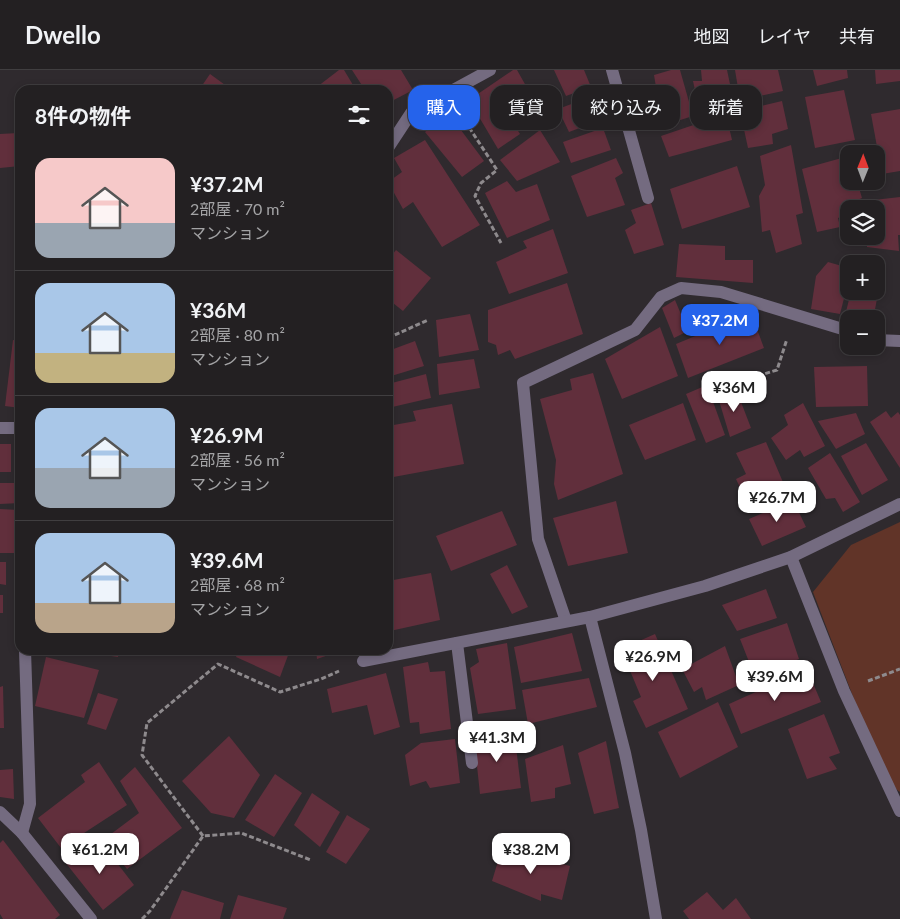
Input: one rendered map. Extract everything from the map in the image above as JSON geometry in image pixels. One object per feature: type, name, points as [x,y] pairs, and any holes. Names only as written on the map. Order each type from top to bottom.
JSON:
[{"type":"street","points":[[463,85],[490,70]]},
{"type":"street","points":[[612,70],[648,198]]},
{"type":"street","points":[[393,140],[408,118]]},
{"type":"street","points":[[566,621],[538,539],[523,383],[635,330],[661,298],[681,288],[721,292],[840,329]]},
{"type":"street","points":[[885,340],[900,341]]},
{"type":"street","points":[[0,428],[15,428]]},
{"type":"street","points":[[363,661],[590,617],[705,586],[791,557],[900,504]]},
{"type":"street","points":[[791,557],[844,691],[900,811]]},
{"type":"street","points":[[590,617],[625,753],[656,919]]},
{"type":"street","points":[[457,643],[472,763]]},
{"type":"street","points":[[22,833],[30,804],[24,655]]},
{"type":"street","points":[[0,812],[22,833],[92,919]]},
{"type":"path","points":[[471,130],[497,170],[481,183],[475,196],[501,243]]},
{"type":"path","points":[[715,389],[777,370],[795,315]]},
{"type":"path","points":[[393,336],[428,320]]},
{"type":"path","points":[[204,836],[142,755],[148,722],[218,664],[280,692],[321,679],[363,661]]},
{"type":"path","points":[[844,691],[900,668]]},
{"type":"path","points":[[142,919],[150,911],[204,836],[241,833],[311,860]]},
{"type":"shaded area","points":[[900,522],[900,792],[886,782],[813,592],[851,545]]},
{"type":"building","points":[[339,70],[344,70],[353,85],[320,85]]},
{"type":"building","points":[[352,70],[401,70],[410,85],[408,85],[408,93],[393,100],[393,85],[362,85]]},
{"type":"building","points":[[513,70],[517,70],[525,85],[491,85]]},
{"type":"building","points":[[554,70],[584,70],[590,85],[572,85],[572,94],[566,96]]},
{"type":"building","points":[[671,70],[680,70],[690,105],[690,117],[680,120],[680,85],[656,85],[654,75]]},
{"type":"building","points":[[701,70],[727,70],[730,85],[694,85],[693,81],[702,81]]},
{"type":"building","points":[[735,70],[778,70],[783,91],[762,95],[762,85],[738,85]]},
{"type":"building","points":[[813,70],[847,70],[848,78],[817,86]]},
{"type":"building","points":[[875,70],[900,70],[900,81],[876,84]]},
{"type":"building","points":[[210,74],[225,85],[202,85]]},
{"type":"building","points":[[490,86],[490,130],[518,130],[520,134],[498,149],[480,119],[480,92]]},
{"type":"building","points":[[844,90],[855,140],[815,148],[805,97]]},
{"type":"building","points":[[782,101],[788,129],[772,134],[773,144],[748,148],[744,130],[762,130],[762,106]]},
{"type":"building","points":[[572,104],[572,130],[574,130],[569,132],[562,117],[562,108]]},
{"type":"building","points":[[900,109],[900,171],[885,174],[885,145],[877,145],[871,114]]},
{"type":"building","points":[[690,126],[690,130],[730,130],[732,140],[669,157],[661,136]]},
{"type":"building","points":[[428,130],[461,130],[484,161],[462,177],[425,132]]},
{"type":"building","points":[[540,130],[560,162],[517,181],[500,160]]},
{"type":"building","points":[[597,130],[604,130],[611,150],[571,163],[563,142]]},
{"type":"building","points":[[15,133],[15,166],[0,168],[0,134]]},
{"type":"building","points":[[425,140],[480,225],[442,247],[413,202],[403,209],[393,191],[393,178],[402,172],[394,158]]},
{"type":"building","points":[[791,145],[803,213],[796,215],[802,244],[776,253],[770,230],[762,232],[759,196],[765,185],[760,156]]},
{"type":"building","points":[[616,158],[623,173],[615,178],[625,205],[587,217],[571,176]]},
{"type":"building","points":[[840,158],[840,190],[860,190],[862,198],[857,200],[840,200],[840,217],[838,218],[840,227],[817,232],[802,169]]},
{"type":"building","points":[[737,166],[750,207],[682,229],[670,189]]},
{"type":"building","points":[[507,181],[516,192],[537,184],[550,220],[507,238],[485,193]]},
{"type":"building","points":[[900,197],[899,251],[867,247],[867,245],[885,245],[885,200],[874,200]]},
{"type":"building","points":[[651,203],[664,245],[634,254],[625,230],[636,223],[631,210]]},
{"type":"building","points":[[553,229],[568,273],[509,294],[496,262],[527,248],[523,241]]},
{"type":"building","points":[[679,244],[725,246],[725,260],[753,260],[753,283],[676,277]]},
{"type":"building","points":[[396,250],[431,278],[403,311],[393,303],[393,254]]},
{"type":"building","points":[[828,262],[840,265],[840,300],[844,300],[840,314],[811,309],[816,276]]},
{"type":"building","points":[[567,283],[583,334],[515,359],[510,350],[498,355],[496,345],[488,342],[488,310]]},
{"type":"building","points":[[675,300],[688,331],[674,338],[662,308]]},
{"type":"building","points":[[849,300],[877,300],[875,310],[846,310]]},
{"type":"building","points":[[751,313],[764,348],[688,378],[676,344]]},
{"type":"building","points":[[470,314],[479,350],[439,357],[436,320]]},
{"type":"building","points":[[660,327],[678,376],[622,399],[605,359]]},
{"type":"building","points":[[13,340],[15,340],[15,407],[5,406]]},
{"type":"building","points":[[415,341],[424,366],[393,375],[393,349]]},
{"type":"building","points":[[474,359],[480,388],[439,395],[437,364]]},
{"type":"building","points":[[867,366],[868,406],[816,407],[814,367]]},
{"type":"building","points":[[593,373],[623,474],[558,500],[554,484],[556,460],[540,399],[572,390],[570,379]]},
{"type":"building","points":[[426,374],[431,398],[393,407],[393,383]]},
{"type":"building","points":[[707,385],[725,435],[706,443],[686,394]]},
{"type":"building","points":[[736,389],[751,428],[730,437],[717,394]]},
{"type":"building","points":[[683,403],[696,440],[645,460],[629,425]]},
{"type":"building","points":[[803,403],[825,446],[804,457],[800,450],[786,460],[771,438],[788,425],[784,415]]},
{"type":"building","points":[[452,404],[464,464],[393,477],[393,425],[416,421],[413,411]]},
{"type":"building","points":[[886,411],[891,418],[898,412],[900,415],[900,468],[870,422]]},
{"type":"building","points":[[856,413],[865,434],[836,449],[818,421]]},
{"type":"building","points":[[766,442],[785,487],[747,502],[736,479],[746,474],[736,453]]},
{"type":"building","points":[[866,443],[888,480],[862,495],[841,456]]},
{"type":"building","points":[[0,444],[11,444],[11,472],[0,472]]},
{"type":"building","points":[[830,453],[860,502],[843,512],[835,498],[826,499],[808,468]]},
{"type":"building","points":[[0,483],[15,483],[15,503],[0,504]]},
{"type":"building","points":[[793,500],[806,527],[762,546],[749,519]]},
{"type":"building","points":[[616,501],[628,553],[568,566],[553,518]]},
{"type":"building","points":[[0,509],[15,510],[15,553],[0,553]]},
{"type":"building","points":[[502,511],[517,545],[451,571],[436,536]]},
{"type":"building","points":[[0,562],[6,562],[6,585],[0,584]]},
{"type":"building","points":[[507,565],[528,607],[512,614],[490,574]]},
{"type":"building","points":[[431,573],[440,620],[393,630],[393,580]]},
{"type":"building","points":[[766,589],[777,618],[737,631],[722,605]]},
{"type":"building","points":[[0,595],[3,595],[3,613],[0,613]]},
{"type":"building","points":[[787,623],[799,659],[755,677],[740,639]]},
{"type":"building","points":[[572,633],[582,671],[521,683],[514,647]]},
{"type":"building","points":[[655,634],[688,709],[646,728],[633,701],[641,697],[621,649]]},
{"type":"building","points":[[507,643],[516,709],[478,714],[470,668],[479,662],[476,649]]},
{"type":"building","points":[[725,646],[739,685],[706,700],[702,687],[694,692],[682,669]]},
{"type":"building","points":[[237,655],[288,655],[280,677],[236,657]]},
{"type":"building","points":[[317,655],[329,655],[317,659]]},
{"type":"building","points":[[46,657],[99,670],[84,718],[35,706]]},
{"type":"building","points":[[428,662],[430,672],[445,671],[451,729],[420,734],[419,722],[410,723],[403,667]]},
{"type":"building","points":[[807,669],[821,702],[741,734],[729,704]]},
{"type":"building","points":[[386,673],[400,727],[374,735],[367,705],[332,713],[327,689]]},
{"type":"building","points":[[589,678],[597,707],[528,724],[522,690]]},
{"type":"building","points":[[3,686],[4,728],[0,728],[0,687]]},
{"type":"building","points":[[98,693],[118,699],[106,730],[87,724]]},
{"type":"building","points":[[718,702],[738,747],[680,778],[658,732]]},
{"type":"building","points":[[824,714],[840,753],[829,757],[837,769],[807,779],[788,729]]},
{"type":"building","points":[[514,730],[521,788],[480,794],[474,738]]},
{"type":"building","points":[[229,736],[260,775],[234,818],[211,813],[182,781]]},
{"type":"building","points":[[455,739],[460,783],[430,788],[426,781],[410,786],[405,755],[421,743]]},
{"type":"building","points":[[606,741],[619,808],[594,814],[578,753]]},
{"type":"building","points":[[563,745],[571,784],[555,788],[555,798],[531,802],[525,759]]},
{"type":"building","points":[[99,762],[127,805],[61,848],[38,818],[85,782],[81,775]]},
{"type":"building","points":[[135,767],[182,828],[127,869],[103,840],[139,813],[120,781]]},
{"type":"building","points":[[13,769],[14,799],[0,797],[0,770]]},
{"type":"building","points":[[275,774],[302,793],[274,837],[245,820]]},
{"type":"building","points":[[312,793],[340,812],[320,847],[294,825]]},
{"type":"building","points":[[347,815],[370,829],[346,864],[326,852]]},
{"type":"building","points":[[3,840],[60,915],[55,919],[3,919],[0,914],[0,843]]},
{"type":"building","points":[[100,841],[134,885],[103,910],[65,862]]},
{"type":"building","points":[[502,848],[570,866],[562,900],[541,894],[541,901],[492,881]]},
{"type":"building","points":[[182,890],[224,903],[220,919],[170,919]]},
{"type":"building","points":[[707,892],[723,910],[736,898],[751,919],[689,919],[683,911]]},
{"type":"building","points":[[238,895],[287,908],[283,919],[230,919]]}]
